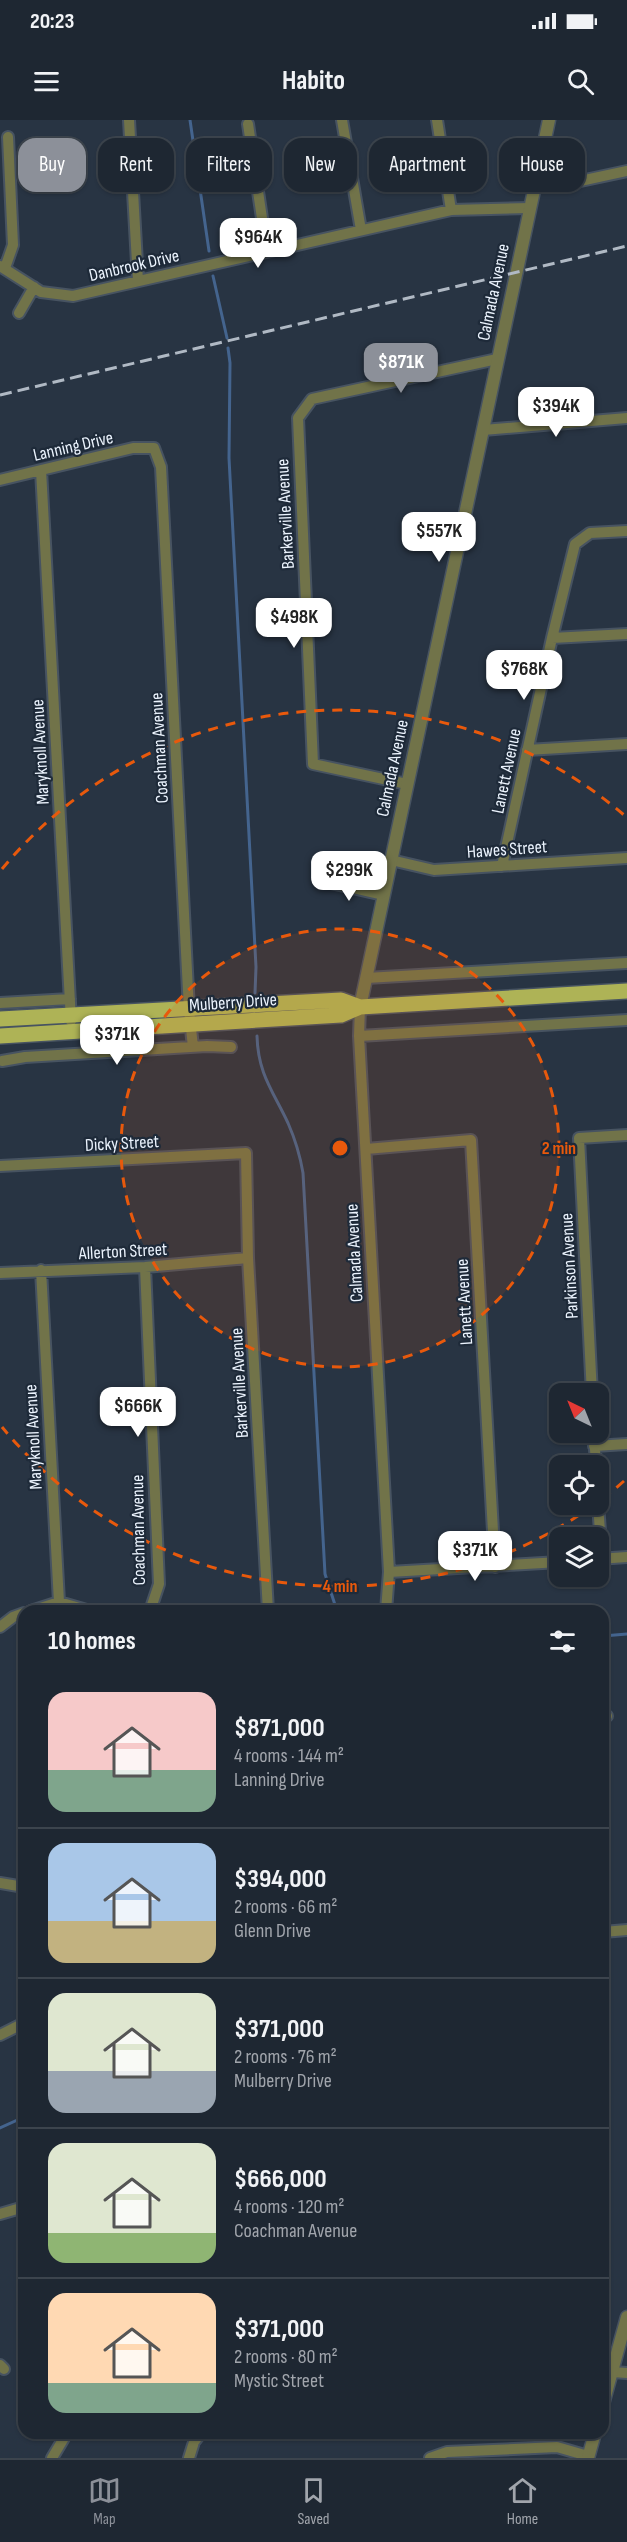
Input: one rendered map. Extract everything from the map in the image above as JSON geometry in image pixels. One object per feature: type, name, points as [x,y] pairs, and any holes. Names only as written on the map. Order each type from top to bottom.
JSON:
[{"type":"main road","name":"Mulberry Drive","points":[[0,1019],[70,1007],[189,1017],[341,1015],[360,1006],[627,990]]},
{"type":"main road","name":"Mulberry Drive","points":[[0,1036],[71,1031],[189,1017]]},
{"type":"street","points":[[129,120],[138,281]]},
{"type":"street","points":[[342,120],[361,230]]},
{"type":"street","points":[[437,120],[451,210]]},
{"type":"street","name":"Calmada Avenue","points":[[545,138],[549,120]]},
{"type":"street","points":[[248,123],[267,252]]},
{"type":"street","points":[[2,267],[13,245],[8,137]]},
{"type":"street","points":[[585,180],[627,171]]},
{"type":"street","name":"Calmada Avenue","points":[[386,1605],[389,1572],[359,1036],[360,1006],[533,192]]},
{"type":"street","name":"Danbrook Drive","points":[[2,267],[41,291],[73,296],[451,210],[529,208]]},
{"type":"street","points":[[19,314],[34,287]]},
{"type":"street","name":"Barkerville Avenue","points":[[407,784],[314,764],[298,418],[312,399],[497,359]]},
{"type":"street","points":[[483,429],[627,418]]},
{"type":"street","name":"Lanning Drive","points":[[0,480],[133,448],[154,448]]},
{"type":"street","name":"Coachman Avenue","points":[[154,448],[161,467],[189,1017],[193,1047]]},
{"type":"street","name":"Maryknoll Avenue","points":[[41,470],[71,1031]]},
{"type":"street","name":"Lanett Avenue","points":[[502,866],[575,544],[590,533],[627,531]]},
{"type":"street","points":[[552,638],[627,634]]},
{"type":"street","points":[[527,750],[627,744]]},
{"type":"street","name":"Hawes Street","points":[[391,860],[434,870],[627,858]]},
{"type":"street","points":[[322,881],[383,895]]},
{"type":"street","points":[[366,978],[627,963]]},
{"type":"street","points":[[0,1003],[70,1007]]},
{"type":"street","points":[[359,1036],[627,1020]]},
{"type":"street","points":[[2,1061],[25,1057],[193,1047],[231,1047]]},
{"type":"street","name":"Parkinson Avenue","points":[[591,1383],[579,1138],[627,1135]]},
{"type":"street","name":"Lanett Avenue","points":[[366,1149],[471,1140],[495,1567]]},
{"type":"street","name":"Barkerville Avenue","points":[[246,1153],[248,1258],[268,1605]]},
{"type":"street","name":"Dicky Street","points":[[0,1166],[246,1153]]},
{"type":"street","name":"Allerton Street","points":[[0,1273],[145,1267],[248,1258]]},
{"type":"street","name":"Coachman Avenue","points":[[145,1267],[159,1584],[152,1605]]},
{"type":"street","name":"Maryknoll Avenue","points":[[41,1270],[59,1602]]},
{"type":"street","points":[[595,1455],[594,1446],[627,1444]]},
{"type":"street","points":[[609,1558],[627,1557]]},
{"type":"street","points":[[389,1572],[549,1563]]},
{"type":"street","points":[[50,1605],[59,1602],[69,1605]]},
{"type":"street","points":[[0,1627],[18,1615]]},
{"type":"street","points":[[0,1883],[18,1886]]},
{"type":"street","points":[[609,1932],[627,1930]]},
{"type":"street","points":[[0,2035],[18,2026]]},
{"type":"street","points":[[0,2214],[18,2209]]},
{"type":"street","points":[[609,2383],[627,2317]]},
{"type":"street","points":[[612,2372],[627,2373]]},
{"type":"street","points":[[52,2458],[64,2439]]},
{"type":"street","points":[[189,2458],[196,2439]]},
{"type":"street","points":[[430,2458],[447,2452],[557,2447],[588,2457],[593,2439]]},
{"type":"waterway","points":[[190,120],[209,251]]},
{"type":"waterway","points":[[213,276],[227,338]]},
{"type":"waterway","points":[[228,348],[230,363],[229,458],[256,967],[255,993]]},
{"type":"waterway","points":[[257,1036],[263,1072],[291,1129],[303,1173],[325,1574],[335,1605]]},
{"type":"waterway","points":[[609,1636],[627,1634]]},
{"type":"waterway","points":[[0,2128],[18,2120]]},
{"type":"railway","points":[[0,395],[627,246]]}]
